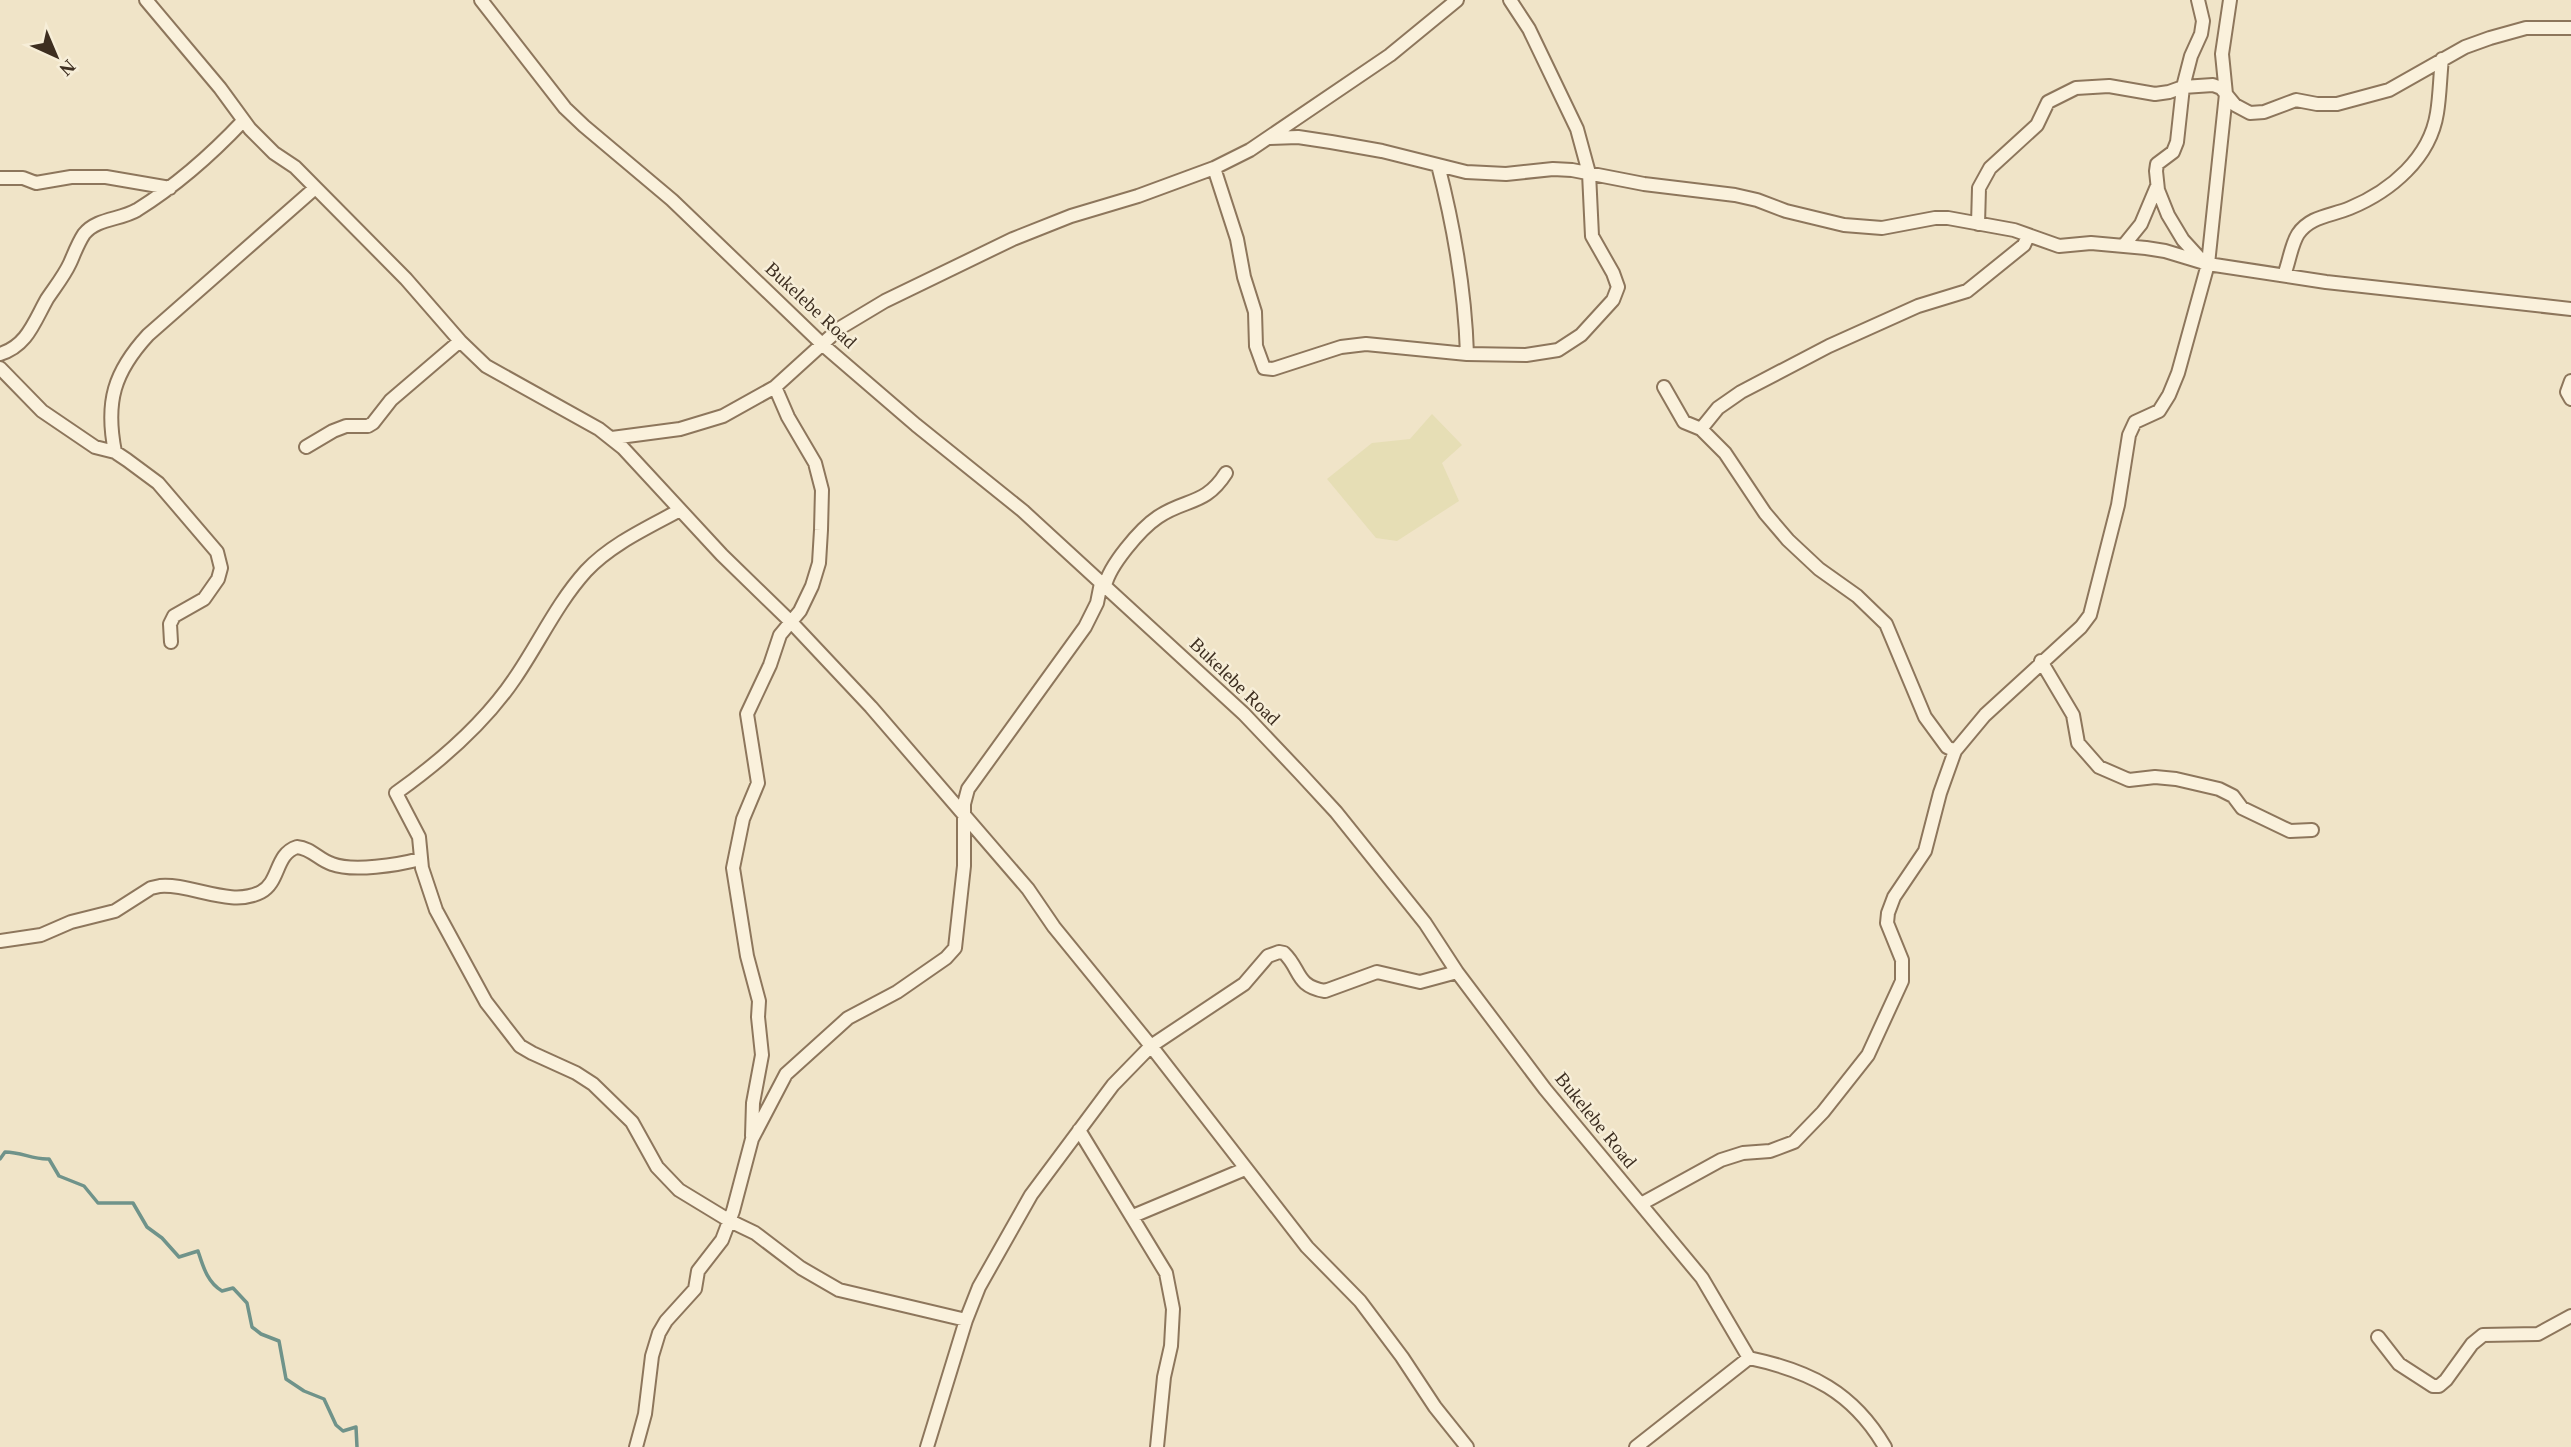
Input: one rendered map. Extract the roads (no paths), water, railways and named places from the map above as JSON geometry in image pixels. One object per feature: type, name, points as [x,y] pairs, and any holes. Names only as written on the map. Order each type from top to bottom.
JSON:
[{"type":"street","points":[[146,0],[220,88],[243,121],[274,153],[295,167],[406,279],[460,341],[499,375],[611,438],[871,707],[1028,889],[1054,928],[1151,1046],[1307,1247],[1360,1301],[1435,1407],[1467,1447]]},
{"type":"street","name":"Bukelebe Road","points":[[481,0],[565,108],[672,200],[822,345],[1023,511],[1244,714],[1327,802],[1425,923],[1457,972],[1545,1089],[1702,1278],[1749,1358]]},
{"type":"street","points":[[611,438],[648,435],[723,416],[775,387],[840,328],[867,310],[987,250],[1071,216],[1138,197],[1214,168],[1269,138],[1390,55],[1457,0]]},
{"type":"street","points":[[1214,168],[1231,218],[1251,297],[1256,321],[1256,346],[1262,367],[1273,369],[1341,347],[1366,344],[1467,354],[1527,355],[1558,350],[1581,335],[1616,296],[1618,287],[1592,236],[1589,173],[1570,111],[1529,29],[1510,0]]},
{"type":"street","points":[[2198,0],[2203,21],[2183,87],[2177,142],[2173,152],[2157,164],[2155,171],[2157,186],[2168,215],[2183,240],[2206,264]]},
{"type":"street","points":[[1641,1204],[1721,1160],[1743,1153],[1770,1151],[1794,1142],[1823,1112],[1868,1055],[1902,981],[1904,969],[1899,947],[1887,923],[1888,913],[1894,897],[1926,851],[1940,793],[1955,751],[1985,715],[2081,626],[2094,607],[2118,505],[2129,435],[2135,422],[2159,411],[2169,394],[2178,373],[2206,264],[2226,94],[2222,54],[2230,0]]},
{"type":"street","points":[[1978,224],[1978,200],[1983,179],[1990,168],[2037,125],[2048,102],[2076,88],[2109,86],[2155,94],[2183,87],[2213,85],[2221,88],[2235,104],[2250,113],[2264,112],[2296,100],[2318,104],[2351,102],[2389,90],[2465,47],[2526,28],[2571,28]]},
{"type":"street","points":[[2284,275],[2295,239],[2306,226],[2319,216],[2351,208],[2379,193],[2409,170],[2419,157],[2432,132],[2437,113],[2442,59]]},
{"type":"street","points":[[0,354],[15,348],[28,335],[69,266],[82,237],[90,228],[130,214],[170,187],[208,156],[243,121]]},
{"type":"street","points":[[1269,138],[1298,137],[1331,142],[1466,172],[1506,174],[1553,169],[1589,173],[1644,184],[1757,200],[1786,211],[1844,225],[1882,228],[1936,218],[2014,230],[2059,246],[2091,243],[2124,245],[2165,251],[2206,264],[2326,282],[2571,309]]},
{"type":"street","points":[[1437,165],[1455,236],[1467,354]]},
{"type":"street","points":[[0,178],[23,178],[36,183],[71,177],[114,177],[170,187]]},
{"type":"street","points":[[2124,245],[2141,224],[2157,186]]},
{"type":"street","points":[[115,452],[111,428],[111,401],[116,382],[134,351],[148,335],[254,239],[314,189]]},
{"type":"street","points":[[1701,429],[1718,408],[1741,392],[1829,346],[1918,306],[1967,291],[2024,245],[2028,236]]},
{"type":"street","points":[[306,447],[346,426],[368,426],[373,423],[391,400],[460,341]]},
{"type":"street","points":[[0,368],[41,411],[95,447],[115,452],[164,488],[219,557],[220,570],[211,592],[172,618],[171,642]]},
{"type":"street","points":[[2571,380],[2567,392],[2571,400]]},
{"type":"street","points":[[752,1139],[753,1102],[762,1055],[759,1001],[747,956],[733,868],[743,818],[758,783],[747,713],[770,665],[780,635],[792,623],[806,601],[819,563],[822,490],[815,463],[788,417],[775,387]]},
{"type":"street","points":[[1664,387],[1684,422],[1701,429],[1732,462],[1765,513],[1788,540],[1819,569],[1857,596],[1885,624],[1925,717],[1947,747],[1955,751]]},
{"type":"street","points":[[636,1447],[645,1414],[652,1356],[659,1333],[666,1321],[695,1289],[698,1271],[722,1240],[730,1221],[752,1139],[786,1074],[848,1018],[897,992],[946,958],[955,948],[964,866],[963,816],[968,789],[1085,627],[1110,572],[1148,526],[1165,513],[1206,495],[1218,486],[1226,473]]},
{"type":"street","points":[[680,510],[610,551],[586,571],[547,625],[500,700],[445,755],[396,793],[419,837],[420,859],[436,910],[474,982],[514,1039],[526,1050],[567,1068],[593,1084],[632,1122],[651,1157],[668,1179],[690,1199],[755,1233],[801,1268],[839,1290],[966,1320]]},
{"type":"street","points":[[2042,661],[2073,715],[2078,743],[2099,767],[2129,780],[2165,778],[2219,789],[2233,796],[2242,808],[2290,831],[2312,830]]},
{"type":"street","points":[[0,942],[41,935],[71,922],[115,911],[151,888],[160,886],[226,896],[259,893],[271,883],[284,856],[298,847],[329,863],[345,867],[404,863],[420,859]]},
{"type":"street","points":[[927,1447],[966,1320],[992,1263],[1031,1195],[1113,1085],[1151,1046],[1244,984],[1260,963],[1273,953],[1284,953],[1299,977],[1317,990],[1325,991],[1377,972],[1420,982],[1457,972]]},
{"type":"street","points":[[1079,1130],[1166,1273],[1173,1309],[1171,1346],[1164,1377],[1157,1447]]},
{"type":"street","points":[[1133,1216],[1245,1169]]},
{"type":"street","points":[[2378,1337],[2399,1364],[2439,1387],[2472,1344],[2483,1335],[2538,1334],[2571,1316]]},
{"type":"street","points":[[1636,1447],[1749,1358],[1782,1365],[1821,1382],[1844,1396],[1862,1413],[1885,1447]]},
{"type":"waterway","points":[[0,1159],[5,1152],[49,1159],[59,1176],[84,1186],[98,1203],[133,1203],[147,1227],[162,1238],[179,1257],[198,1251],[213,1283],[222,1291],[233,1288],[247,1303],[252,1327],[279,1341],[286,1379],[304,1391],[324,1399],[336,1425],[343,1431],[356,1427],[357,1447]]}]
